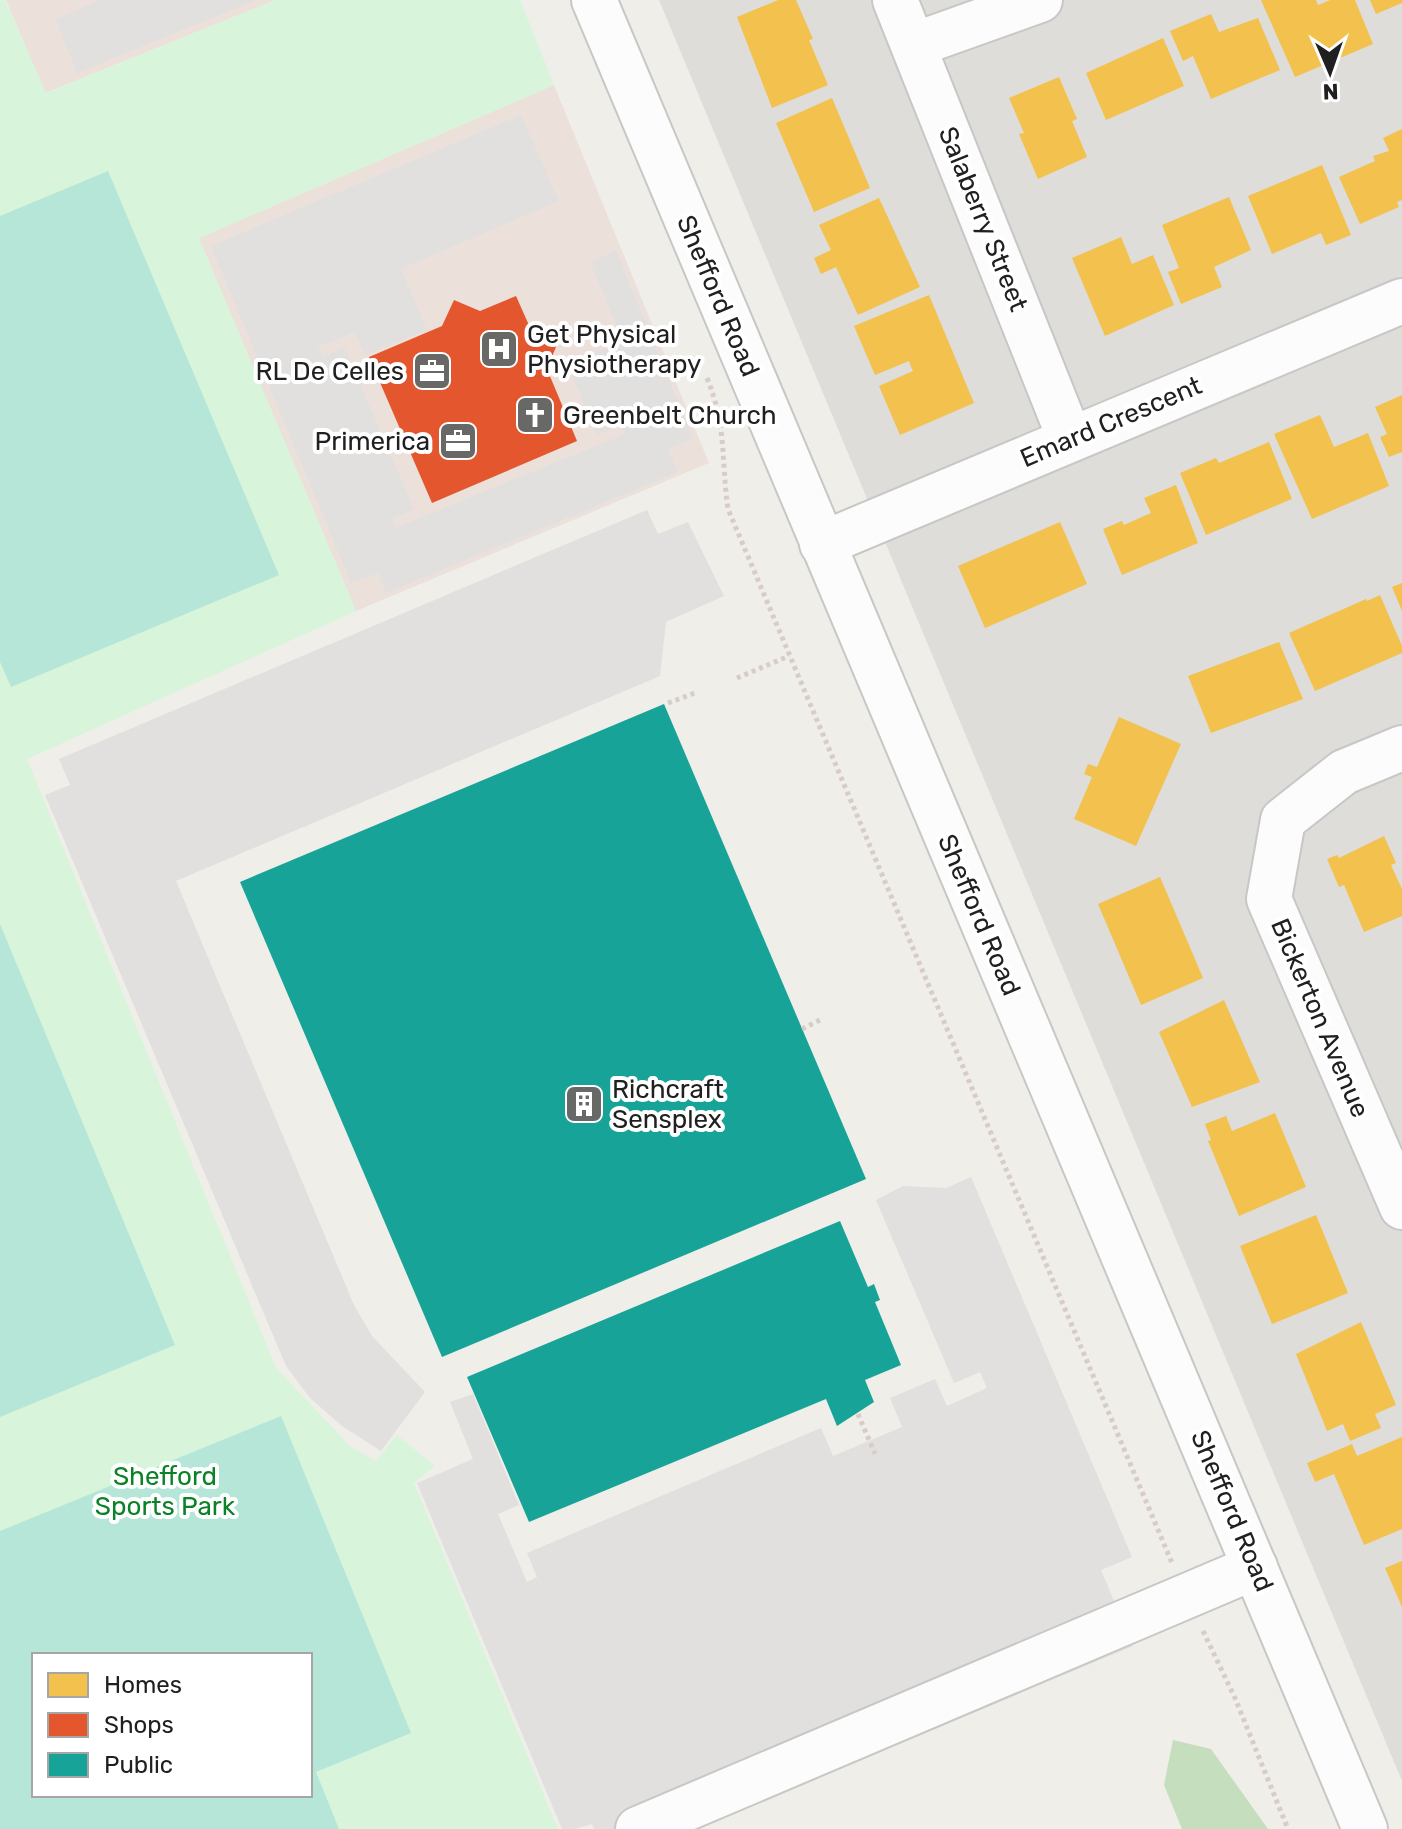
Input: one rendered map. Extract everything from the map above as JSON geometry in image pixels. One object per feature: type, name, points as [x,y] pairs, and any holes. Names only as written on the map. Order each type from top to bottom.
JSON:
[{"type":"street","name":"Shefford Road","points":[[594,0],[1365,1829]]},
{"type":"street","name":"Salaberry Street","points":[[895,0],[1070,439]]},
{"type":"street","points":[[914,45],[1040,0]]},
{"type":"street","name":"Emard Crescent","points":[[822,544],[1402,301]]},
{"type":"street","name":"Bickerton Avenue","points":[[1400,1198],[1269,899],[1283,820],[1344,772],[1402,748]]},
{"type":"street","points":[[638,1829],[1255,1567]]},
{"type":"path","points":[[702,367],[719,416],[725,447],[728,509],[1288,1829]]},
{"type":"path","points":[[737,678],[789,656]]},
{"type":"path","points":[[668,703],[695,693]]},
{"type":"path","points":[[802,1029],[822,1019]]},
{"type":"path","points":[[858,1414],[875,1454]]},
{"type":"shaded area","points":[[6,0],[276,0],[45,93]]},
{"type":"shaded area","points":[[101,0],[256,0],[77,73],[55,19]]},
{"type":"shaded area","points":[[659,0],[1402,0],[1402,1781]]},
{"type":"shaded area","points":[[554,85],[709,463],[356,611],[198,238]]},
{"type":"shaded area","points":[[521,115],[559,201],[401,269],[427,330],[365,355],[355,332],[318,347],[323,357],[344,347],[414,509],[392,519],[395,528],[625,434],[621,425],[597,435],[568,365],[623,341],[590,262],[616,250],[693,439],[668,449],[678,472],[386,593],[378,573],[351,583],[211,246]]},
{"type":"shaded area","points":[[647,510],[658,534],[688,522],[724,596],[666,622],[660,676],[176,881],[354,1305],[372,1336],[425,1392],[381,1451],[342,1426],[310,1398],[286,1366],[45,795],[70,785],[59,759]]},
{"type":"shaded area","points":[[971,1177],[1132,1557],[1101,1570],[1133,1646],[696,1829],[594,1829],[592,1824],[562,1829],[417,1483],[473,1459],[450,1402],[473,1394],[519,1505],[498,1514],[527,1582],[537,1577],[527,1553],[821,1428],[833,1456],[902,1427],[890,1398],[935,1379],[947,1406],[987,1388],[980,1372],[954,1383],[876,1200],[903,1186],[946,1188]]},
{"type":"green space","name":"Shefford Sports Park","points":[[0,0],[5,0],[46,93],[276,0],[520,0],[554,85],[199,238],[356,611],[27,759],[276,1368],[351,1447],[376,1461],[397,1435],[435,1466],[414,1483],[558,1829],[0,1829]]},
{"type":"green space","points":[[108,171],[279,575],[11,687],[0,662],[0,216]]},
{"type":"green space","points":[[0,924],[175,1345],[0,1417]]},
{"type":"green space","points":[[281,1416],[411,1733],[316,1772],[339,1829],[0,1829],[0,1531]]},
{"type":"green space","points":[[1173,1740],[1211,1749],[1268,1829],[1182,1829],[1164,1785]]},
{"type":"building: Homes","points":[[778,0],[796,0],[828,85],[772,108],[737,17]]},
{"type":"building: Homes","points":[[1261,0],[1316,0],[1318,5],[1330,0],[1355,0],[1373,44],[1295,77]]},
{"type":"building: Homes","points":[[1370,0],[1402,0],[1402,3],[1376,14]]},
{"type":"building: Homes","points":[[1211,14],[1219,32],[1258,18],[1280,70],[1211,99],[1193,56],[1183,61],[1170,31]]},
{"type":"building: Homes","points":[[1163,38],[1184,86],[1106,120],[1086,73]]},
{"type":"building: Homes","points":[[1059,77],[1077,119],[1072,121],[1087,157],[1038,179],[1019,134],[1024,133],[1009,98]]},
{"type":"building: Homes","points":[[832,98],[870,188],[814,212],[776,123]]},
{"type":"building: Homes","points":[[1402,129],[1402,200],[1397,202],[1399,207],[1360,224],[1339,177],[1375,161],[1373,156],[1389,151],[1383,138]]},
{"type":"building: Homes","points":[[1322,165],[1351,235],[1326,245],[1321,233],[1272,254],[1248,196]]},
{"type":"building: Homes","points":[[1229,197],[1251,250],[1214,267],[1222,287],[1181,304],[1168,272],[1179,268],[1162,225]]},
{"type":"building: Homes","points":[[879,198],[920,287],[858,315],[836,267],[821,274],[814,258],[831,250],[819,225]]},
{"type":"building: Homes","points":[[1121,237],[1132,264],[1153,255],[1174,305],[1105,336],[1072,258]]},
{"type":"building: Homes","points":[[929,295],[974,403],[900,435],[879,386],[913,371],[909,361],[875,375],[854,326]]},
{"type":"building: Homes","points":[[1402,395],[1402,452],[1389,457],[1380,437],[1387,434],[1375,407]]},
{"type":"building: Homes","points":[[1320,415],[1334,447],[1368,433],[1389,486],[1312,519],[1274,434]]},
{"type":"building: Homes","points":[[1269,442],[1292,499],[1206,535],[1180,473],[1216,458],[1219,463]]},
{"type":"building: Homes","points":[[1176,485],[1198,543],[1122,575],[1103,529],[1122,521],[1124,525],[1151,513],[1144,498]]},
{"type":"building: Homes","points":[[1060,522],[1087,584],[985,628],[958,566]]},
{"type":"building: Homes","points":[[1402,583],[1402,611],[1392,587]]},
{"type":"building: Homes","points":[[1380,595],[1402,646],[1402,653],[1315,691],[1289,633]]},
{"type":"building: Homes","points":[[1279,642],[1303,699],[1211,733],[1188,676]]},
{"type":"building: Homes","points":[[1119,717],[1181,744],[1136,846],[1074,819],[1092,777],[1084,774],[1088,764],[1097,767]]},
{"type":"building: Homes","points":[[1384,836],[1396,863],[1391,865],[1402,889],[1402,916],[1364,932],[1344,885],[1339,887],[1327,859],[1337,855],[1339,858]]},
{"type":"building: Homes","points":[[1160,877],[1203,978],[1141,1005],[1098,904]]},
{"type":"building: Homes","points":[[1224,1000],[1260,1082],[1192,1107],[1159,1032]]},
{"type":"building: Homes","points":[[1275,1113],[1306,1187],[1239,1216],[1208,1141],[1211,1140],[1205,1124],[1226,1116],[1232,1131]]},
{"type":"building: Homes","points":[[1316,1215],[1348,1293],[1272,1324],[1240,1246]]},
{"type":"building: Homes","points":[[1361,1322],[1396,1405],[1375,1414],[1381,1428],[1350,1441],[1343,1424],[1327,1431],[1296,1354]]},
{"type":"building: Homes","points":[[1402,1437],[1402,1529],[1364,1545],[1334,1474],[1315,1482],[1307,1463],[1352,1444],[1357,1456]]},
{"type":"building: Homes","points":[[1402,1561],[1402,1607],[1385,1568]]},
{"type":"building: Shops","points":[[516,296],[532,332],[558,342],[547,369],[577,441],[432,503],[369,357],[442,326],[454,300],[480,311]]},
{"type":"building: Public","name":"Richcraft Sensplex","points":[[664,704],[866,1179],[442,1357],[240,882]]},
{"type":"building: Public","points":[[840,1221],[868,1287],[874,1284],[880,1300],[875,1302],[901,1365],[865,1380],[874,1402],[837,1426],[826,1399],[529,1522],[467,1377]]},
{"type":"place","name":"Get Physical Physiotherapy","points":[[499,349]]},
{"type":"place","name":"RL De Celles","points":[[432,371]]},
{"type":"place","name":"Greenbelt Church","points":[[535,415]]},
{"type":"place","name":"Primerica","points":[[458,441]]},
{"type":"place","name":"Richcraft Sensplex","points":[[584,1104]]}]
